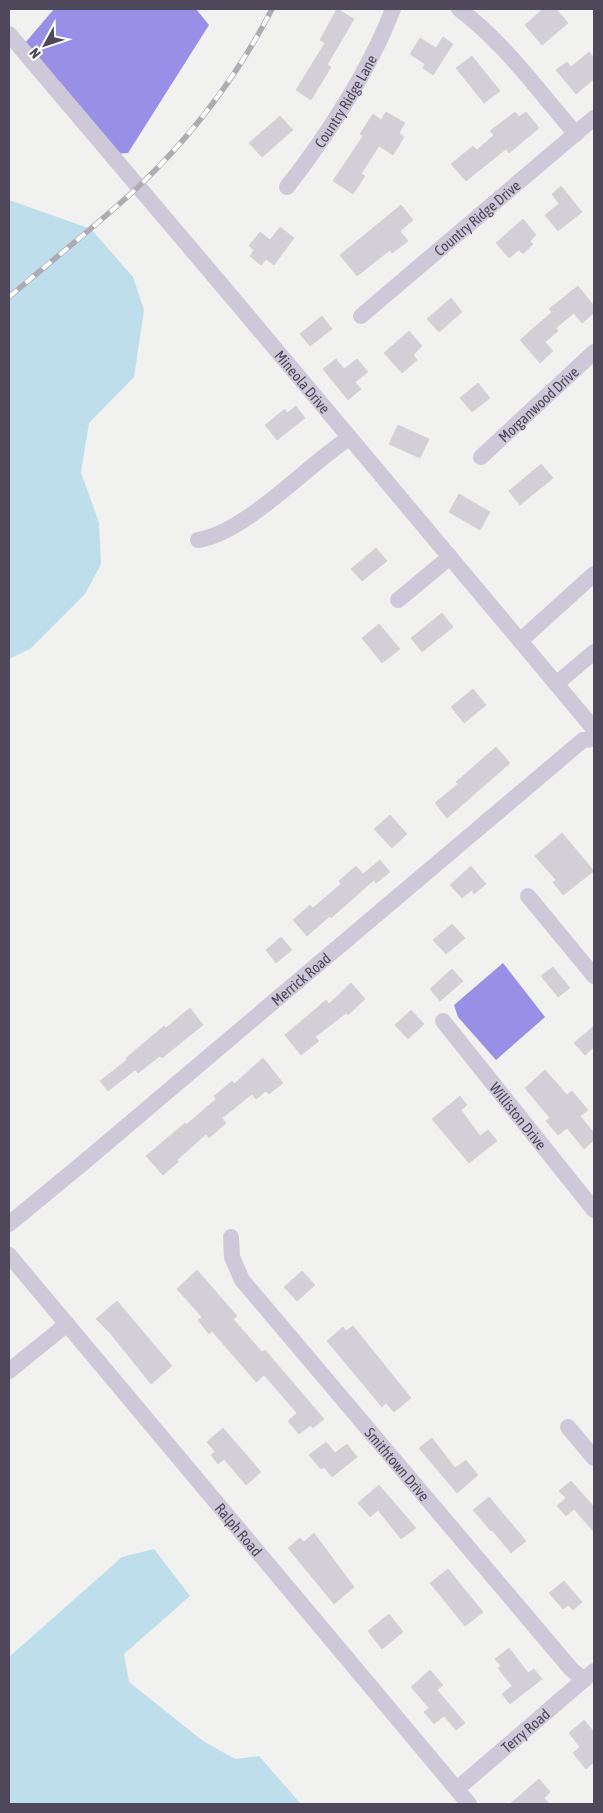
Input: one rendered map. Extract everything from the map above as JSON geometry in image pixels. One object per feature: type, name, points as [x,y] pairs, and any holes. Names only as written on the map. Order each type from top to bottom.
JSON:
[{"type":"street","name":"Country Ridge Lane","points":[[287,187],[314,151],[352,92],[393,9]]},
{"type":"street","points":[[460,9],[509,54],[576,134]]},
{"type":"street","name":"Mineola Drive","points":[[9,34],[594,730]]},
{"type":"street","name":"Country Ridge Drive","points":[[361,316],[594,118]]},
{"type":"street","name":"Morganwood Drive","points":[[481,457],[594,352]]},
{"type":"street","points":[[198,540],[218,535],[243,520],[330,450],[350,438]]},
{"type":"street","points":[[398,600],[450,557]]},
{"type":"street","points":[[520,641],[594,574]]},
{"type":"street","points":[[556,684],[594,652]]},
{"type":"street","name":"Merrick Road","points":[[9,1224],[583,740],[594,739]]},
{"type":"street","points":[[528,896],[594,976]]},
{"type":"street","name":"Williston Drive","points":[[443,1021],[594,1210]]},
{"type":"street","name":"Smithtown Drive","points":[[231,1238],[232,1257],[242,1280],[571,1669],[589,1676]]},
{"type":"street","name":"Ralph Road","points":[[9,1254],[469,1804]]},
{"type":"street","points":[[9,1371],[67,1324]]},
{"type":"street","points":[[568,1427],[594,1458]]},
{"type":"street","name":"Terry Road","points":[[457,1789],[589,1676]]},
{"type":"shaded area","points":[[54,9],[196,9],[209,25],[128,153],[113,154],[25,43]]},
{"type":"shaded area","points":[[9,200],[91,229],[133,277],[144,310],[134,377],[89,423],[81,472],[99,523],[101,564],[85,594],[30,649],[9,659]]},
{"type":"shaded area","points":[[503,963],[545,1017],[496,1060],[458,1017],[454,1005]]},
{"type":"shaded area","points":[[154,1549],[190,1596],[124,1654],[129,1682],[203,1741],[235,1759],[259,1756],[301,1804],[9,1804],[9,1657],[122,1557]]},
{"type":"building","points":[[337,9],[354,19],[327,65],[331,67],[311,100],[296,90],[325,43],[320,40]]},
{"type":"building","points":[[543,9],[556,9],[568,23],[542,45],[525,25]]},
{"type":"building","points":[[443,37],[453,44],[433,75],[423,68],[425,64],[410,54],[420,38],[436,48]]},
{"type":"building","points":[[589,52],[594,58],[594,79],[576,94],[556,70],[567,62],[571,67]]},
{"type":"building","points":[[472,56],[500,91],[484,103],[456,68]]},
{"type":"building","points":[[386,112],[405,123],[399,133],[404,137],[393,155],[379,146],[361,174],[365,176],[353,194],[333,181],[363,136],[360,134],[373,114],[381,120]]},
{"type":"building","points":[[515,112],[519,117],[526,112],[539,128],[509,153],[506,149],[466,181],[451,164],[473,146],[477,150],[494,135],[490,131]]},
{"type":"building","points":[[280,116],[293,130],[262,157],[249,143]]},
{"type":"building","points":[[561,186],[582,212],[558,231],[545,215],[559,204],[552,194]]},
{"type":"building","points":[[401,205],[413,220],[400,231],[408,241],[392,253],[390,250],[357,276],[340,255]]},
{"type":"building","points":[[523,219],[536,235],[530,241],[533,244],[523,254],[519,250],[509,258],[496,243]]},
{"type":"building","points":[[280,227],[294,238],[274,265],[266,259],[261,265],[250,256],[254,250],[249,246],[260,232],[270,240]]},
{"type":"building","points":[[578,286],[594,306],[594,313],[582,323],[574,313],[556,328],[558,331],[545,342],[553,351],[540,363],[520,340],[552,312],[549,309]]},
{"type":"building","points":[[451,298],[462,312],[439,332],[427,319]]},
{"type":"building","points":[[322,316],[332,329],[310,346],[300,334]]},
{"type":"building","points":[[409,331],[422,346],[413,355],[417,360],[402,373],[384,353]]},
{"type":"building","points":[[336,359],[344,369],[357,359],[368,372],[355,382],[361,389],[348,400],[323,369]]},
{"type":"building","points":[[478,383],[490,398],[472,412],[460,398]]},
{"type":"building","points":[[296,406],[305,418],[277,440],[265,425],[285,409],[287,413]]},
{"type":"building","points":[[398,425],[429,439],[420,458],[389,444]]},
{"type":"building","points":[[541,464],[553,478],[520,505],[509,491]]},
{"type":"building","points":[[459,494],[490,512],[480,530],[449,512]]},
{"type":"building","points":[[376,548],[387,561],[362,581],[351,569]]},
{"type":"building","points":[[442,613],[453,627],[422,652],[411,638]]},
{"type":"building","points":[[379,624],[400,649],[382,663],[362,638]]},
{"type":"building","points":[[473,689],[486,705],[464,723],[451,707]]},
{"type":"building","points":[[496,747],[510,763],[447,818],[435,803],[458,784],[456,782]]},
{"type":"building","points":[[390,815],[407,834],[392,848],[374,829]]},
{"type":"building","points":[[562,833],[594,871],[563,895],[553,882],[556,880],[535,856]]},
{"type":"building","points":[[380,860],[390,872],[376,883],[374,880],[331,918],[330,916],[307,936],[293,920],[310,905],[313,908],[341,884],[339,881],[356,866],[363,874]]},
{"type":"building","points":[[471,866],[486,884],[474,894],[472,890],[462,898],[450,885]]},
{"type":"building","points":[[452,924],[465,938],[446,954],[433,940]]},
{"type":"building","points":[[281,937],[292,950],[276,963],[266,950]]},
{"type":"building","points":[[553,967],[570,988],[558,997],[541,976]]},
{"type":"building","points":[[452,969],[463,981],[440,1001],[430,989]]},
{"type":"building","points":[[351,983],[365,999],[348,1015],[346,1013],[315,1037],[319,1041],[301,1055],[285,1035],[326,1000],[329,1004]]},
{"type":"building","points":[[190,1008],[203,1025],[162,1058],[160,1056],[138,1073],[135,1070],[108,1091],[100,1081],[127,1060],[126,1058],[164,1026],[166,1028]]},
{"type":"building","points":[[411,1010],[424,1024],[408,1039],[395,1025]]},
{"type":"building","points":[[594,1026],[594,1047],[585,1055],[574,1043]]},
{"type":"building","points":[[263,1058],[283,1083],[269,1094],[266,1091],[256,1099],[252,1094],[222,1118],[226,1123],[209,1138],[206,1134],[163,1175],[146,1156],[216,1099],[214,1096],[232,1081],[234,1084]]},
{"type":"building","points":[[545,1070],[567,1095],[572,1091],[588,1110],[580,1116],[594,1133],[594,1140],[584,1149],[567,1128],[558,1135],[546,1121],[550,1118],[525,1088]]},
{"type":"building","points":[[460,1096],[467,1105],[461,1110],[480,1136],[488,1130],[497,1141],[469,1163],[432,1119]]},
{"type":"building","points":[[197,1270],[237,1316],[233,1319],[262,1352],[265,1350],[324,1419],[313,1428],[311,1425],[299,1434],[288,1421],[297,1413],[264,1375],[256,1382],[212,1331],[209,1334],[198,1320],[202,1317],[177,1289]]},
{"type":"building","points":[[302,1271],[315,1285],[297,1301],[284,1287]]},
{"type":"building","points":[[117,1301],[172,1366],[151,1384],[110,1333],[96,1319]]},
{"type":"building","points":[[353,1326],[411,1398],[394,1412],[386,1403],[382,1407],[327,1341],[343,1327],[346,1331]]},
{"type":"building","points":[[223,1428],[261,1472],[246,1485],[224,1459],[218,1464],[211,1455],[215,1452],[207,1442]]},
{"type":"building","points":[[432,1438],[455,1468],[466,1460],[478,1475],[457,1493],[419,1448]]},
{"type":"building","points":[[326,1442],[335,1453],[347,1444],[357,1457],[332,1477],[324,1467],[321,1469],[309,1455]]},
{"type":"building","points":[[571,1481],[594,1507],[594,1532],[574,1509],[566,1516],[557,1506],[566,1498],[559,1491]]},
{"type":"building","points":[[379,1485],[416,1528],[401,1539],[378,1510],[370,1517],[358,1503]]},
{"type":"building","points":[[489,1497],[526,1541],[511,1553],[473,1510]]},
{"type":"building","points":[[314,1533],[354,1587],[334,1604],[288,1548],[300,1538],[304,1542]]},
{"type":"building","points":[[448,1569],[483,1612],[465,1626],[430,1583]]},
{"type":"building","points":[[564,1581],[582,1602],[573,1610],[568,1605],[563,1609],[549,1593]]},
{"type":"building","points":[[389,1614],[403,1632],[382,1649],[368,1631]]},
{"type":"building","points":[[509,1648],[528,1673],[534,1669],[542,1679],[510,1704],[502,1694],[512,1686],[498,1668],[501,1666],[495,1659]]},
{"type":"building","points":[[430,1670],[443,1685],[437,1690],[465,1723],[456,1730],[444,1716],[434,1724],[424,1712],[429,1708],[411,1687]]},
{"type":"building","points":[[584,1720],[594,1732],[594,1762],[586,1769],[573,1753],[580,1747],[569,1733]]},
{"type":"building","points":[[539,1779],[550,1792],[544,1798],[550,1804],[510,1804]]},
{"type":"railway","points":[[9,297],[90,230],[137,188],[176,148],[229,81],[259,34],[272,9]]}]
